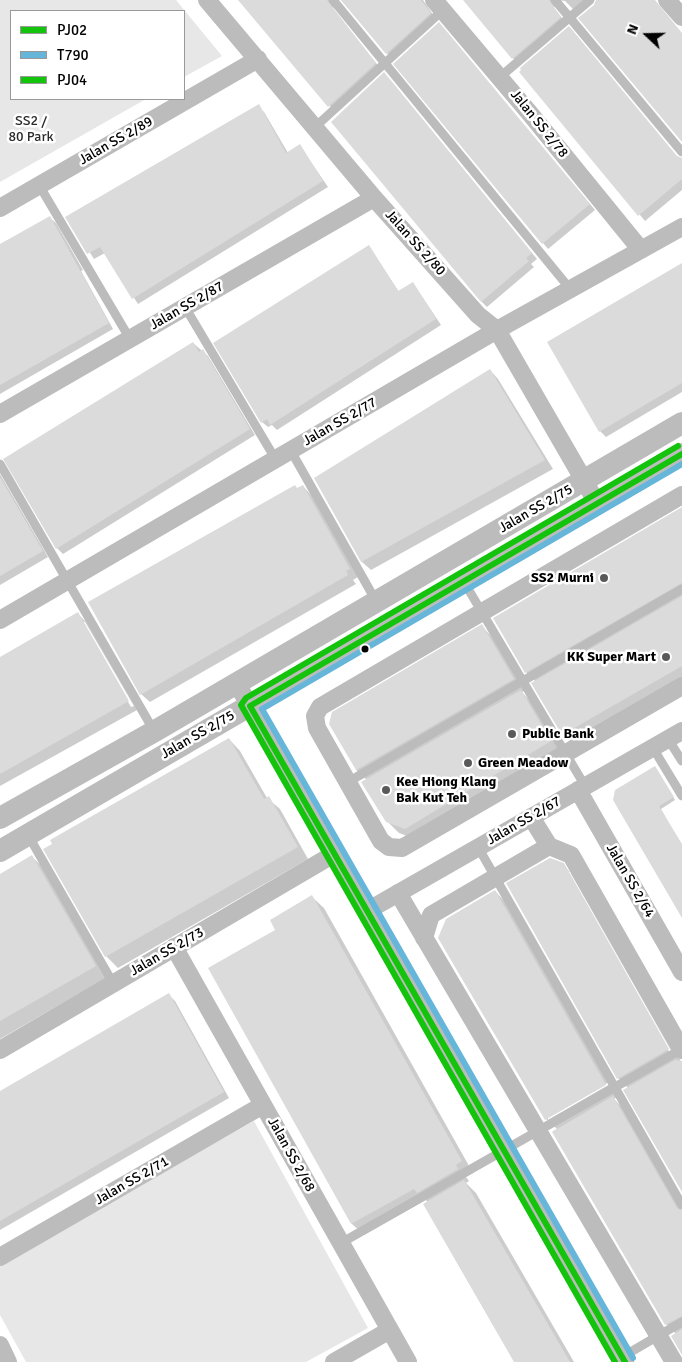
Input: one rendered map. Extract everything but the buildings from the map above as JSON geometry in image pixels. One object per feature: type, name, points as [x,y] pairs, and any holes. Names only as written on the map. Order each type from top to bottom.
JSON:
[{"type":"street","name":"Jalan SS 2/80","points":[[207,0],[374,198],[478,315],[497,330],[598,503]]},
{"type":"street","points":[[667,0],[682,17]]},
{"type":"street","name":"Jalan SS 2/78","points":[[439,5],[641,250]]},
{"type":"street","name":"Jalan SS 2/89","points":[[0,208],[258,60]]},
{"type":"street","name":"Jalan SS 2/87","points":[[0,414],[374,198]]},
{"type":"street","name":"Jalan SS 2/77","points":[[0,620],[497,330],[682,227]]},
{"type":"street","name":"Jalan SS 2/75","points":[[0,818],[155,731],[682,423]]},
{"type":"street","name":"Jalan SS 2/75","points":[[0,850],[682,454]]},
{"type":"street","points":[[682,495],[320,707],[315,716],[317,728],[380,841],[389,847],[402,848],[682,686]]},
{"type":"street","points":[[236,682],[623,1359]]},
{"type":"street","name":"Jalan SS 2/67","points":[[367,911],[675,735]]},
{"type":"street","name":"Jalan SS 2/64","points":[[582,788],[682,972]]},
{"type":"street","points":[[532,817],[549,846],[571,855],[682,1049]]},
{"type":"street","points":[[424,938],[431,915],[549,846]]},
{"type":"street","name":"Jalan SS 2/73","points":[[0,1050],[334,854]]},
{"type":"street","points":[[398,894],[674,1362]]},
{"type":"street","name":"Jalan SS 2/68","points":[[174,947],[408,1362]]},
{"type":"street","name":"Jalan SS 2/71","points":[[0,1257],[263,1105]]},
{"type":"street","points":[[334,1362],[390,1330]]},
{"type":"street","points":[[0,1345],[8,1362]]},
{"type":"lane","points":[[333,0],[571,290]]},
{"type":"lane","points":[[555,0],[682,152]]},
{"type":"lane","points":[[500,77],[590,0]]},
{"type":"lane","points":[[314,128],[385,63],[439,5]]},
{"type":"lane","points":[[39,185],[130,339]]},
{"type":"lane","points":[[185,307],[284,455],[376,601]]},
{"type":"lane","points":[[0,464],[155,731]]},
{"type":"lane","points":[[464,582],[565,752],[582,788]]},
{"type":"lane","points":[[348,782],[682,588]]},
{"type":"lane","points":[[675,735],[682,761]]},
{"type":"lane","points":[[653,748],[682,796]]},
{"type":"lane","points":[[28,834],[114,983]]},
{"type":"lane","points":[[478,847],[682,1206]]},
{"type":"lane","points":[[341,1243],[682,1049]]},
{"type":"lane","points":[[623,1359],[682,1322]]},
{"type":"green space","name":"SS2 / 80 Park","points":[[0,0],[176,0],[184,10],[10,10],[10,100],[144,100],[0,182]]},
{"type":"green space","name":"SS2 / 80 Park","points":[[185,11],[222,56],[185,76]]},
{"type":"green space","points":[[254,1121],[368,1328],[306,1362],[26,1362],[0,1315],[0,1263]]},
{"type":"transit line","name":"PJ04","points":[[615,1362],[241,705],[246,698],[678,446]]},
{"type":"transit line","name":"PJ02","points":[[625,1362],[250,706],[682,454]]},
{"type":"transit line","name":"T790","points":[[633,1358],[262,709],[682,464]]},
{"type":"place","name":"SS2 Murni","points":[[604,578]]},
{"type":"place","name":"KK Super Mart","points":[[666,657]]},
{"type":"place","name":"Public Bank","points":[[512,734]]},
{"type":"place","name":"Green Meadow","points":[[468,763]]},
{"type":"place","name":"Kee Hiong Klang Bak Kut Teh","points":[[386,790]]}]
